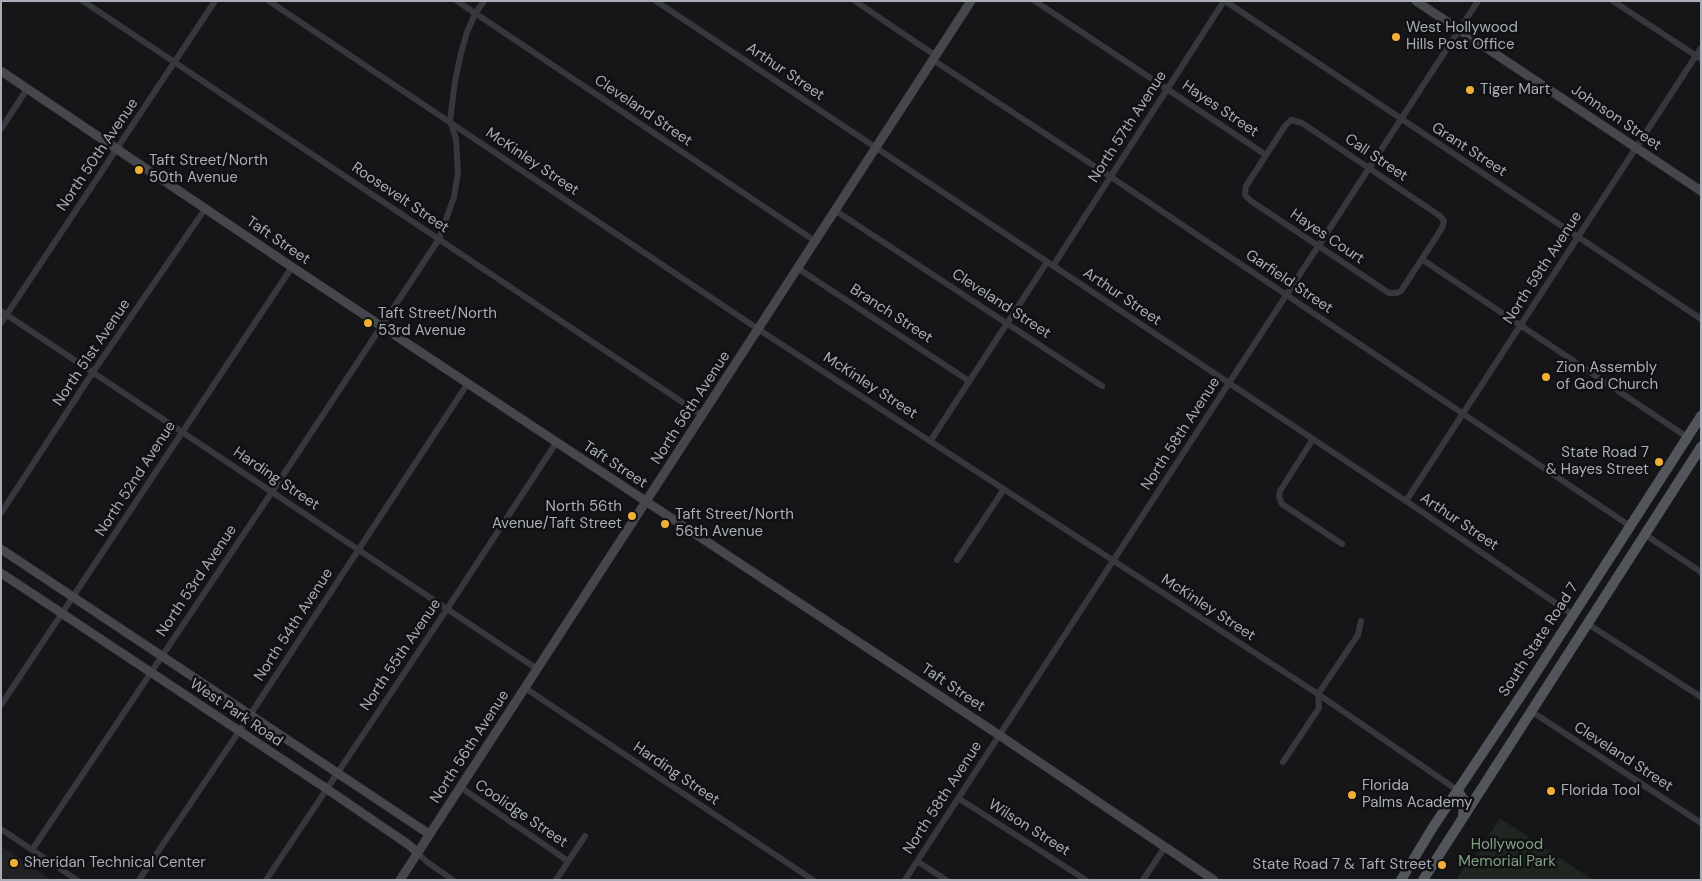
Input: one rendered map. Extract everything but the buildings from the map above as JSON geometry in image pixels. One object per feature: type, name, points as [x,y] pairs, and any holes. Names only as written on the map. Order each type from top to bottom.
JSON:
[{"type":"main road","name":"South State Road 7","points":[[1401,880],[1457,790],[1527,686],[1699,419]]},
{"type":"main road","points":[[1699,419],[1696,436],[1701,447]]},
{"type":"main road","points":[[1687,437],[1693,448],[1690,463]]},
{"type":"main road","name":"South State Road 7","points":[[1423,880],[1701,447]]},
{"type":"main road","points":[[1527,686],[1526,701],[1531,711]]},
{"type":"main road","points":[[1457,790],[1464,800],[1463,816]]},
{"type":"street","name":"Roosevelt Street","points":[[83,1],[703,416]]},
{"type":"street","name":"North 50th Avenue","points":[[1,323],[4,313],[117,150],[215,1]]},
{"type":"street","name":"McKinley Street","points":[[269,1],[758,329],[1318,694],[1457,790]]},
{"type":"street","name":"Cleveland Street","points":[[457,1],[815,241]]},
{"type":"street","points":[[450,121],[461,53],[467,32],[475,14],[484,1]]},
{"type":"street","name":"Arthur Street","points":[[656,1],[1406,501],[1573,615]]},
{"type":"street","name":"Garfield Street","points":[[855,1],[1111,178],[1630,526]]},
{"type":"street","name":"North 56th Avenue","points":[[400,880],[758,329],[799,269],[815,241],[971,1]]},
{"type":"street","name":"Hayes Street","points":[[1035,1],[1266,155]]},
{"type":"street","name":"North 57th Avenue","points":[[1053,266],[1224,1]]},
{"type":"street","name":"Grant Street","points":[[1224,1],[1701,319]]},
{"type":"street","name":"Johnson Street","points":[[1416,1],[1701,191]]},
{"type":"street","name":"North 58th Avenue","points":[[905,880],[1478,1]]},
{"type":"street","points":[[1613,1],[1698,58]]},
{"type":"street","name":"North 59th Avenue","points":[[1406,501],[1636,148],[1698,58],[1701,48]]},
{"type":"street","name":"Taft Street","points":[[1,71],[292,267],[999,735],[1214,880]]},
{"type":"street","points":[[1,129],[27,89]]},
{"type":"street","name":"Call Street","points":[[1266,155],[1291,120],[1302,122],[1440,216],[1444,221],[1442,228],[1423,260]]},
{"type":"street","name":"North 53rd Avenue","points":[[32,850],[439,239],[454,197],[458,172],[456,139],[450,121]]},
{"type":"street","name":"Hayes Court","points":[[1266,155],[1246,186],[1245,195],[1318,246],[1389,293],[1402,291],[1423,260]]},
{"type":"street","name":"North 51st Avenue","points":[[1,513],[93,372],[206,209]]},
{"type":"street","name":"Cleveland Street","points":[[836,211],[1102,386]]},
{"type":"street","points":[[1423,260],[1687,437]]},
{"type":"street","points":[[931,440],[1046,262]]},
{"type":"street","name":"North 52nd Avenue","points":[[1,705],[292,267]]},
{"type":"street","name":"Branch Street","points":[[799,269],[969,381]]},
{"type":"street","name":"Harding Street","points":[[4,313],[537,669]]},
{"type":"street","name":"North 54th Avenue","points":[[138,880],[250,715],[468,383]]},
{"type":"street","points":[[1312,439],[1280,491],[1279,497],[1282,504],[1342,544]]},
{"type":"street","name":"North 55th Avenue","points":[[266,880],[556,443]]},
{"type":"street","points":[[957,560],[1004,489]]},
{"type":"street","points":[[1644,534],[1701,572]]},
{"type":"street","name":"West Park Road","points":[[1,548],[430,834]]},
{"type":"street","name":"West Park Road","points":[[1,573],[326,789],[408,845],[427,862],[453,880]]},
{"type":"street","points":[[1283,762],[1318,708],[1318,694],[1358,635],[1361,621]]},
{"type":"street","points":[[1588,624],[1701,697]]},
{"type":"street","name":"Harding Street","points":[[525,688],[804,877],[813,880]]},
{"type":"street","name":"Cleveland Street","points":[[1531,711],[1701,823]]},
{"type":"street","name":"Coolidge Street","points":[[460,787],[568,861]]},
{"type":"street","name":"Wilson Street","points":[[958,798],[1086,880]]},
{"type":"street","points":[[1,830],[77,880]]},
{"type":"street","points":[[556,880],[585,836]]},
{"type":"street","points":[[1143,880],[1165,847]]},
{"type":"street","points":[[917,861],[946,880]]},
{"type":"shaded area","name":"Sheridan Technical Center","points":[[1,846],[52,880],[1,880]]},
{"type":"green space","name":"Hollywood Memorial Park","points":[[1500,818],[1593,880],[1456,880]]},
{"type":"place","name":"West Hollywood Hills Post Office","points":[[1396,37]]},
{"type":"place","name":"Tiger Mart","points":[[1470,90]]},
{"type":"place","name":"Taft Street/North 50th Avenue","points":[[139,170]]},
{"type":"place","name":"Taft Street/North 53rd Avenue","points":[[368,323]]},
{"type":"place","name":"Zion Assembly of God Church","points":[[1546,377]]},
{"type":"place","name":"State Road 7 & Hayes Street","points":[[1659,462]]},
{"type":"place","name":"North 56th Avenue/Taft Street","points":[[632,516]]},
{"type":"place","name":"Taft Street/North 56th Avenue","points":[[665,524]]},
{"type":"place","name":"Florida Tool","points":[[1551,791]]},
{"type":"place","name":"Florida Palms Academy","points":[[1352,795]]},
{"type":"place","name":"Sheridan Technical Center","points":[[14,863]]},
{"type":"place","name":"State Road 7 & Taft Street","points":[[1442,865]]}]
